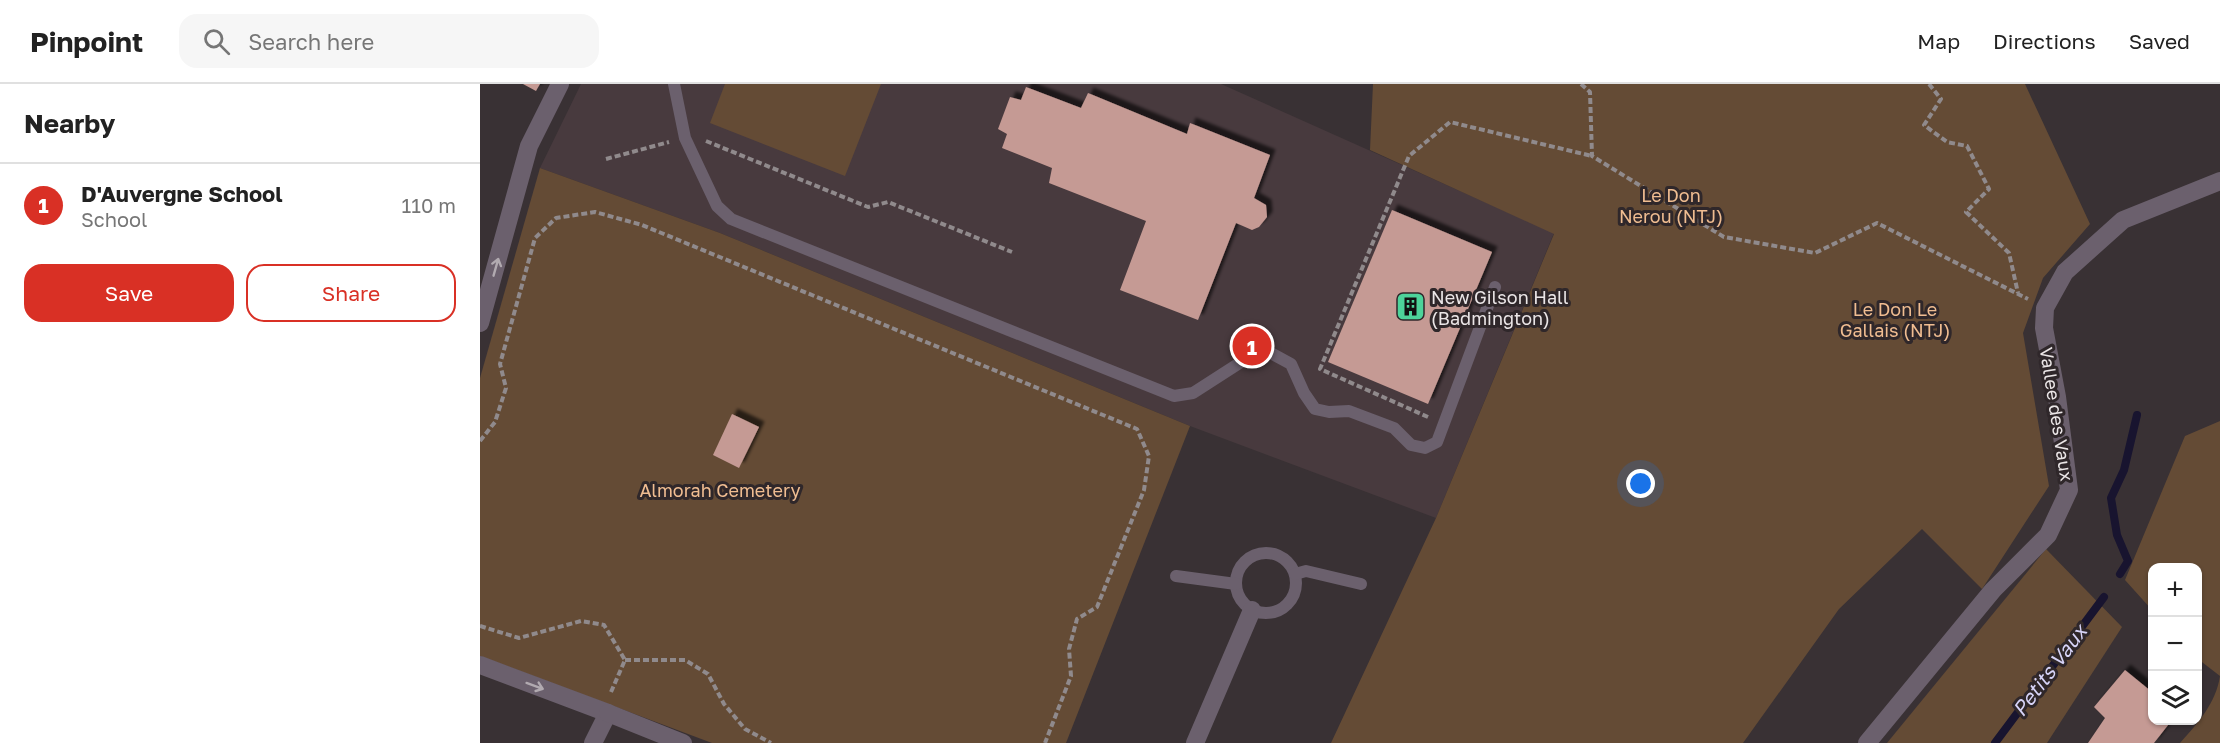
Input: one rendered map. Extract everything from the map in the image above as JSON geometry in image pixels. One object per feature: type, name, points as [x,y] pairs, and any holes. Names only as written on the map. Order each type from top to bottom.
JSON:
[{"type":"street","points":[[480,324],[529,146],[560,84]]},
{"type":"street","points":[[2045,308],[2065,272],[2123,220],[2220,181]]},
{"type":"street","name":"Vallee des Vaux","points":[[1866,743],[1993,590],[2048,535],[2069,490],[2057,397],[2044,328],[2045,308]]},
{"type":"street","points":[[1195,743],[1252,610]]},
{"type":"street","points":[[480,665],[683,743]]},
{"type":"street","points":[[593,743],[608,713]]},
{"type":"lane","points":[[674,84],[685,138],[717,206],[731,219],[1174,396],[1193,393],[1252,355],[1269,352],[1291,364],[1304,393],[1315,409],[1329,412],[1348,411],[1394,428],[1411,445],[1425,448],[1437,442],[1495,287]]},
{"type":"lane","points":[[1264,553],[1286,561],[1294,574],[1296,588],[1292,598],[1286,606],[1272,613],[1252,610],[1239,596],[1236,584],[1241,567],[1246,561],[1264,553]]},
{"type":"lane","points":[[1294,574],[1306,571],[1361,584]]},
{"type":"lane","points":[[1176,576],[1236,584]]},
{"type":"path","points":[[1581,84],[1590,92],[1592,156]]},
{"type":"path","points":[[1929,84],[1941,99],[1924,126],[1947,142],[1967,146],[1989,189],[1966,212],[2009,253],[2018,293]]},
{"type":"path","points":[[1432,418],[1320,369],[1409,156],[1449,122],[1592,156],[1724,237],[1815,253],[1877,223],[2045,308]]},
{"type":"path","points":[[606,159],[685,138],[706,141],[868,207],[888,202],[1012,252]]},
{"type":"path","points":[[480,441],[495,422],[506,388],[500,364],[535,238],[556,219],[595,212],[642,225],[1137,429],[1149,456],[1144,489],[1097,607],[1077,619],[1069,649],[1071,676],[1045,743]]},
{"type":"path","points":[[480,626],[519,638],[581,621],[604,625],[625,660]]},
{"type":"path","points":[[608,713],[606,702],[625,660]]},
{"type":"path","points":[[625,660],[685,660],[708,674],[724,704],[745,729],[771,743]]},
{"type":"shaded area","points":[[581,84],[1221,84],[1554,233],[1436,518],[1190,426],[720,233],[540,168]]},
{"type":"green space","points":[[725,84],[881,84],[845,176],[710,123]]},
{"type":"green space","points":[[1373,84],[2025,84],[2090,224],[2043,278],[2023,333],[2049,486],[1982,589],[1922,529],[1839,609],[1743,743],[1331,743],[1436,518],[1554,234],[1370,150]]},
{"type":"green space","name":"Almorah Cemetery","points":[[540,168],[720,233],[1190,426],[1066,743],[712,743],[480,656],[480,378]]},
{"type":"green space","points":[[2220,421],[2220,676],[2202,662],[2202,563],[2148,563],[2148,606],[2125,580],[2185,436]]},
{"type":"green space","points":[[2046,549],[2122,627],[2047,743],[1887,743]]},
{"type":"green space","points":[[2220,676],[2220,743],[2180,743],[2196,725],[2202,725],[2202,717],[2218,686]]},
{"type":"building","points":[[523,84],[540,84],[536,91]]},
{"type":"building","points":[[1026,87],[1081,108],[1088,93],[1187,134],[1190,123],[1270,155],[1254,198],[1266,205],[1267,217],[1259,227],[1252,230],[1236,223],[1198,320],[1120,290],[1146,221],[1049,183],[1052,168],[1002,148],[1007,134],[998,129],[1010,97],[1021,100]]},
{"type":"building","name":"New Gilson Hall (Badmington)","points":[[1392,210],[1492,252],[1428,404],[1328,362]]},
{"type":"building","points":[[732,414],[759,427],[739,468],[713,455]]},
{"type":"building","points":[[2125,670],[2148,689],[2148,725],[2168,725],[2154,743],[2088,743],[2105,718],[2094,707]]},
{"type":"waterway","name":"Petits Vaux","points":[[2120,574],[2128,561],[2117,535],[2111,498],[2124,470],[2137,415]]},
{"type":"waterway","name":"Petits Vaux","points":[[1995,743],[2104,597]]},
{"type":"place","name":"New Gilson Hall (Badmington)","points":[[1410,307]]},
{"type":"place","name":"D'Auvergne School","points":[[1252,346]]},
{"type":"park label","name":"Le Don Nerou (NTJ)","points":[[1671,205]]},
{"type":"park label","name":"Le Don Le Gallais (NTJ)","points":[[1895,319]]}]
